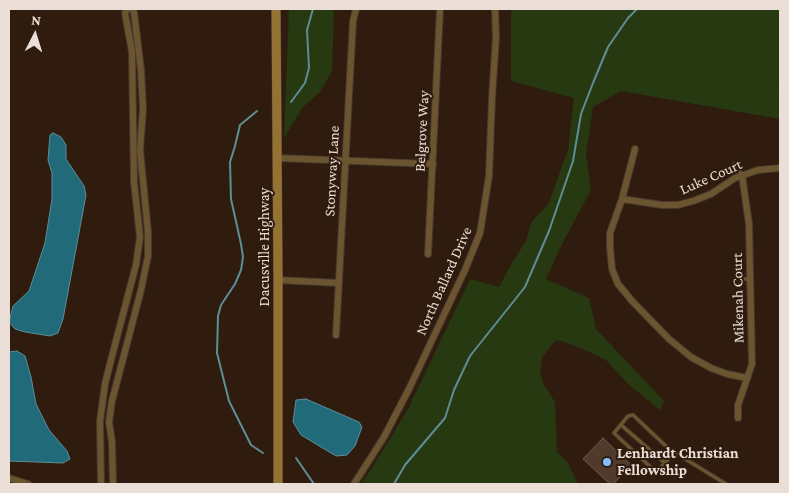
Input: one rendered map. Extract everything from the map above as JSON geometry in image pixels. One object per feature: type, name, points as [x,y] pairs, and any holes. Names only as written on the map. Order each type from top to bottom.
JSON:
[{"type":"main road","name":"Dacusville Highway","points":[[276,9],[278,484]]},
{"type":"street","points":[[101,484],[100,421],[106,380],[135,268],[140,237],[135,192],[132,52],[125,13],[127,9]]},
{"type":"street","points":[[113,484],[112,442],[109,422],[112,401],[148,256],[147,218],[140,150],[143,109],[142,70],[132,9]]},
{"type":"street","name":"Stonyway Lane","points":[[336,335],[353,21],[356,9]]},
{"type":"street","name":"Belgrove Way","points":[[428,254],[440,9]]},
{"type":"street","name":"North Ballard Drive","points":[[354,484],[384,437],[409,389],[465,270],[480,233],[489,176],[496,37],[495,9]]},
{"type":"street","points":[[132,52],[140,52]]},
{"type":"street","points":[[132,70],[142,70]]},
{"type":"street","points":[[132,109],[143,109]]},
{"type":"street","points":[[635,149],[622,199],[610,233],[612,269],[618,284],[669,339],[691,357],[711,368],[747,378]]},
{"type":"street","points":[[277,158],[433,164]]},
{"type":"street","name":"Luke Court","points":[[622,199],[662,205],[678,205],[711,194],[742,175],[758,170],[780,168]]},
{"type":"street","name":"Mikenah Court","points":[[738,418],[738,405],[752,364],[749,224],[742,175]]},
{"type":"street","points":[[135,192],[144,191]]},
{"type":"street","points":[[138,219],[147,218]]},
{"type":"street","points":[[135,268],[145,271]]},
{"type":"street","points":[[278,280],[339,283]]},
{"type":"street","points":[[126,305],[136,309]]},
{"type":"street","points":[[106,380],[116,384]]},
{"type":"street","points":[[100,421],[109,422]]},
{"type":"street","points":[[9,478],[28,484]]},
{"type":"lane","points":[[734,164],[742,175]]},
{"type":"lane","points":[[736,279],[751,279]]},
{"type":"lane","points":[[674,452],[656,472],[614,433],[628,416],[633,415],[670,450],[674,452],[726,484]]},
{"type":"lane","points":[[621,425],[665,463]]},
{"type":"green space","points":[[289,9],[334,9],[332,71],[320,92],[303,107],[284,138]]},
{"type":"green space","points":[[511,9],[780,9],[780,83],[778,86],[780,119],[621,91],[593,107],[586,154],[591,190],[562,244],[546,279],[589,298],[596,329],[664,401],[660,410],[628,384],[606,360],[583,349],[556,340],[542,357],[540,372],[544,385],[555,402],[557,452],[567,461],[578,484],[361,484],[409,407],[470,279],[499,287],[526,241],[532,221],[548,205],[568,150],[574,98],[511,81]]},
{"type":"water","points":[[53,133],[61,137],[66,145],[66,159],[84,186],[86,195],[63,319],[58,333],[50,336],[15,329],[9,322],[13,306],[29,291],[45,243],[52,199],[52,173],[48,160],[50,135]]},
{"type":"water","points":[[17,351],[25,356],[36,404],[49,430],[67,451],[70,459],[63,463],[9,461],[9,352]]},
{"type":"water","points":[[306,399],[359,422],[362,427],[355,446],[347,455],[336,456],[301,435],[293,422],[296,400]]},
{"type":"building","name":"Lenhardt Christian Fellowship","points":[[603,438],[631,465],[613,484],[610,484],[583,459]]},
{"type":"waterway","points":[[291,102],[305,83],[309,68],[307,30],[313,9]]},
{"type":"waterway","points":[[394,484],[405,465],[445,418],[454,390],[470,356],[525,287],[549,231],[573,161],[581,114],[593,83],[608,47],[628,18],[637,9]]},
{"type":"waterway","points":[[257,111],[240,125],[230,162],[231,199],[243,257],[241,270],[235,284],[221,305],[218,316],[217,353],[229,401],[251,445],[263,453]]},
{"type":"waterway","points":[[296,458],[314,484]]},
{"type":"place","name":"Lenhardt Christian Fellowship","points":[[607,462]]}]
